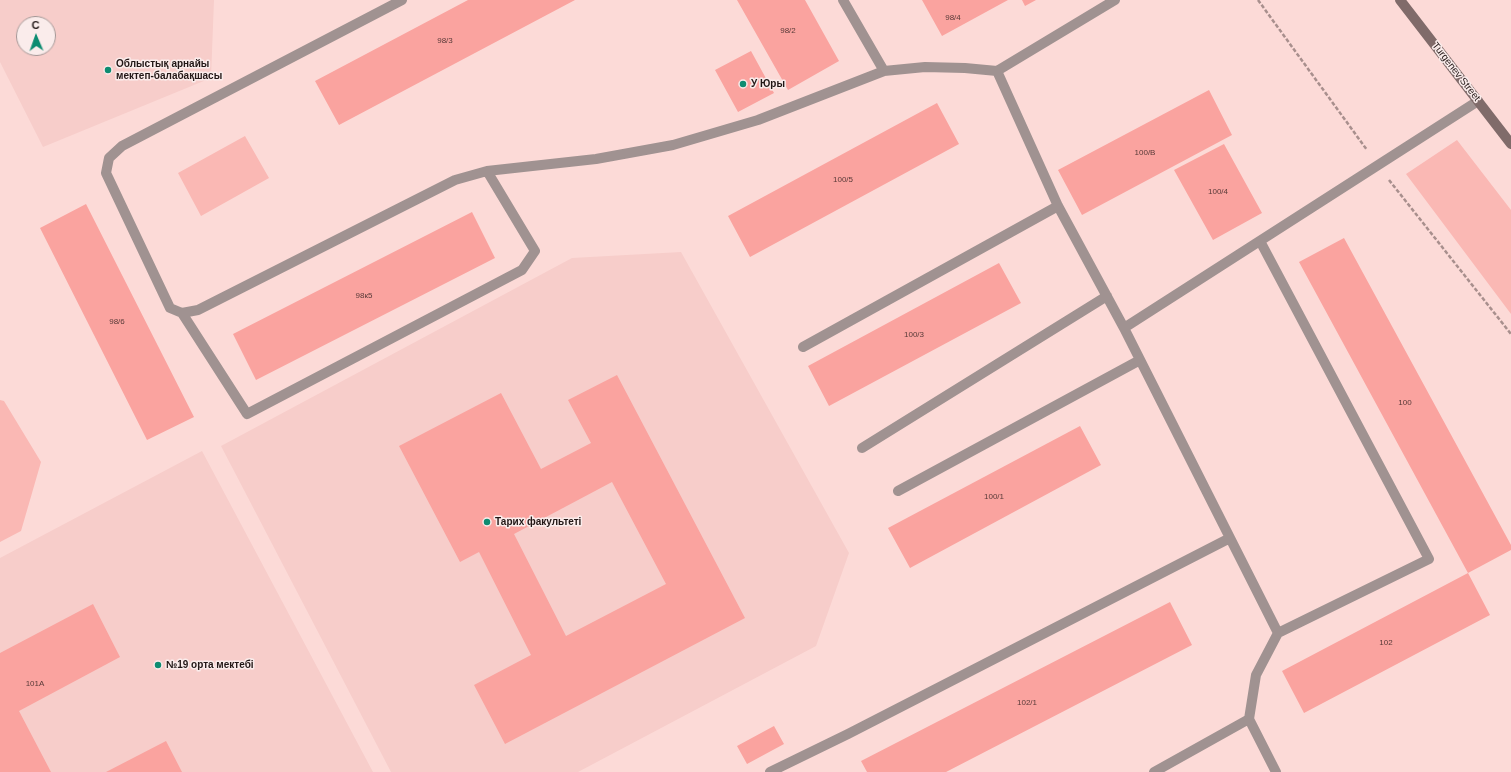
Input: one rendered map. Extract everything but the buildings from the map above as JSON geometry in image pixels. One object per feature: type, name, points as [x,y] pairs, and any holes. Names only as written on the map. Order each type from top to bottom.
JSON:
[{"type":"main road","name":"Turgenev Street","points":[[1400,0],[1511,144]]},
{"type":"lane","points":[[402,0],[122,146],[109,158],[106,173],[170,308],[182,313],[198,310],[455,180],[487,171],[596,159],[673,145],[758,120],[884,71],[933,68],[965,68],[997,71],[1115,0]]},
{"type":"lane","points":[[843,0],[884,71]]},
{"type":"lane","points":[[997,71],[1058,206],[1124,328],[1278,633]]},
{"type":"lane","points":[[1124,328],[1478,101]]},
{"type":"lane","points":[[182,313],[247,414],[522,270],[535,251],[487,171]]},
{"type":"lane","points":[[804,346],[1058,206]]},
{"type":"lane","points":[[1260,241],[1430,559],[1278,633],[1256,675],[1249,719],[1276,772]]},
{"type":"lane","points":[[862,448],[1107,296]]},
{"type":"lane","points":[[898,491],[1140,360]]},
{"type":"lane","points":[[770,772],[848,734],[1230,538]]},
{"type":"lane","points":[[1154,772],[1249,719]]},
{"type":"shaded area","name":"Облыстық арнайы мектеп-балабақшасы","points":[[0,0],[214,0],[211,78],[43,147],[0,62]]},
{"type":"shaded area","points":[[245,136],[269,178],[201,216],[178,173]]},
{"type":"shaded area","points":[[1457,140],[1511,210],[1511,314],[1406,174]]},
{"type":"shaded area","points":[[681,252],[849,553],[816,646],[578,772],[391,772],[221,446],[572,258]]},
{"type":"shaded area","points":[[0,400],[4,401],[41,462],[21,531],[0,542]]},
{"type":"shaded area","name":"№19 орта мектебі","points":[[202,451],[373,772],[0,772],[0,558]]},
{"type":"place","name":"Облыстық арнайы мектеп-балабақшасы","points":[[108,70]]},
{"type":"place","name":"У Юры","points":[[743,84]]},
{"type":"place","name":"Тарих факультеті","points":[[487,522]]},
{"type":"place","name":"№19 орта мектебі","points":[[158,665]]}]
